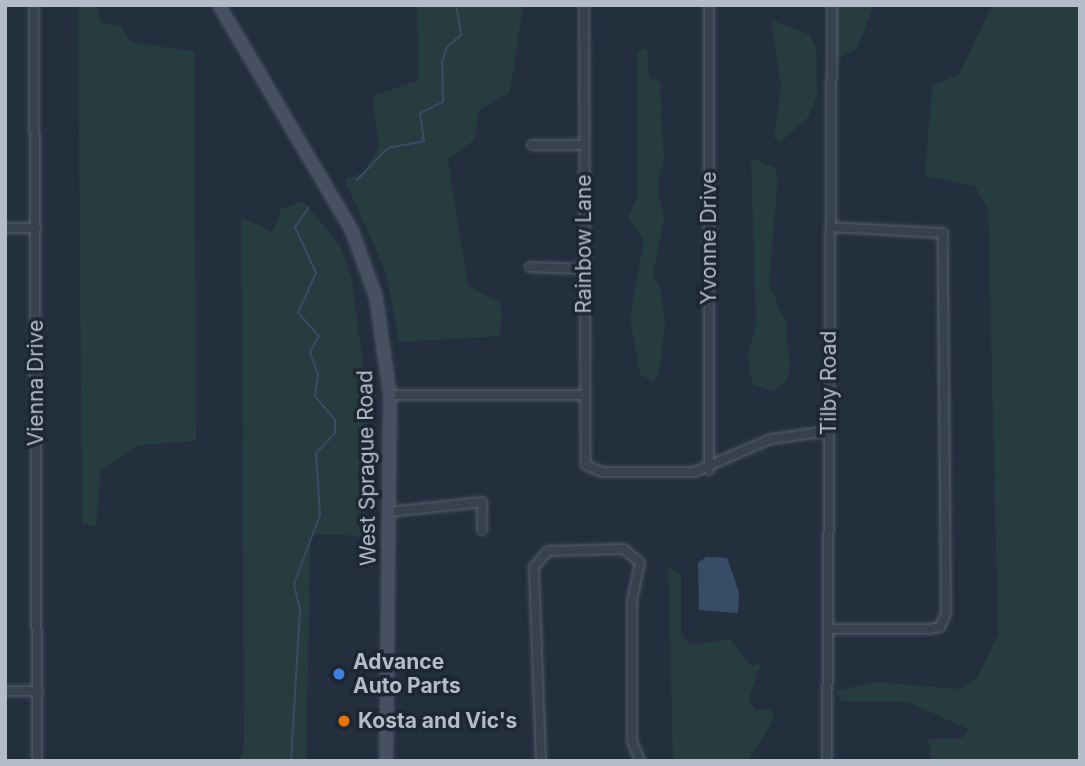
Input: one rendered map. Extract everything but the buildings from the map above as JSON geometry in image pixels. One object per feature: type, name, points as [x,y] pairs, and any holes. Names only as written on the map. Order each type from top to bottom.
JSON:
[{"type":"street","name":"Vienna Drive","points":[[34,5],[37,761]]},
{"type":"street","name":"West Sprague Road","points":[[219,5],[352,231],[376,297],[390,395],[386,761]]},
{"type":"street","name":"Rainbow Lane","points":[[583,5],[583,395],[586,465],[601,472],[709,470]]},
{"type":"street","name":"Yvonne Drive","points":[[709,5],[709,470]]},
{"type":"street","name":"Tilby Road","points":[[827,761],[832,5]]},
{"type":"street","points":[[532,145],[583,145]]},
{"type":"street","points":[[828,629],[940,626],[946,614],[943,233],[830,227]]},
{"type":"street","points":[[5,228],[36,228]]},
{"type":"street","points":[[530,267],[583,269]]},
{"type":"street","points":[[390,395],[583,395]]},
{"type":"street","points":[[709,470],[771,439],[828,431]]},
{"type":"street","points":[[389,512],[481,502],[481,530]]},
{"type":"street","points":[[541,761],[534,567],[548,551],[624,549],[640,563],[632,601],[632,741],[640,761]]},
{"type":"street","points":[[5,691],[38,691]]},
{"type":"green space","points":[[78,5],[96,5],[100,22],[121,26],[131,42],[195,52],[196,441],[139,445],[101,471],[96,526],[82,524]]},
{"type":"green space","points":[[417,5],[523,5],[510,92],[478,111],[475,139],[448,160],[468,286],[502,304],[500,336],[399,342],[386,273],[345,180],[364,172],[379,146],[372,96],[418,80]]},
{"type":"green space","points":[[836,5],[874,5],[857,49],[836,59]]},
{"type":"green space","points":[[992,5],[1080,5],[1080,761],[932,761],[928,739],[962,738],[968,729],[908,702],[841,701],[836,691],[874,682],[960,689],[977,679],[998,634],[988,210],[975,186],[925,176],[932,86],[959,74]]},
{"type":"green space","points":[[771,20],[810,35],[816,49],[817,96],[808,117],[781,142],[774,138],[781,87]]},
{"type":"green space","points":[[647,49],[649,78],[660,82],[664,159],[657,185],[664,218],[653,276],[660,286],[665,323],[659,375],[652,381],[640,374],[630,318],[644,240],[628,217],[638,196],[638,52]]},
{"type":"green space","points":[[751,158],[774,167],[778,176],[769,284],[786,324],[790,368],[786,382],[773,391],[752,384],[748,353],[756,324]]},
{"type":"green space","points":[[303,201],[340,245],[352,280],[367,398],[367,536],[311,534],[306,761],[239,761],[244,746],[241,217],[272,232],[281,209]]},
{"type":"green space","points":[[668,565],[681,575],[681,634],[690,645],[729,639],[751,666],[761,664],[748,700],[756,710],[770,709],[774,719],[748,761],[673,761]]},
{"type":"water","points":[[706,557],[727,558],[739,592],[738,613],[699,610],[698,563]]},
{"type":"waterway","points":[[357,180],[388,148],[424,141],[420,113],[443,102],[442,63],[447,47],[461,35],[456,5]]},
{"type":"waterway","points":[[291,761],[300,610],[294,584],[320,515],[316,453],[335,433],[335,420],[315,396],[318,375],[310,352],[319,336],[298,313],[316,273],[295,227],[309,207]]},
{"type":"place","name":"Advance Auto Parts","points":[[339,674]]},
{"type":"place","name":"Kosta and Vic's","points":[[344,721]]}]
